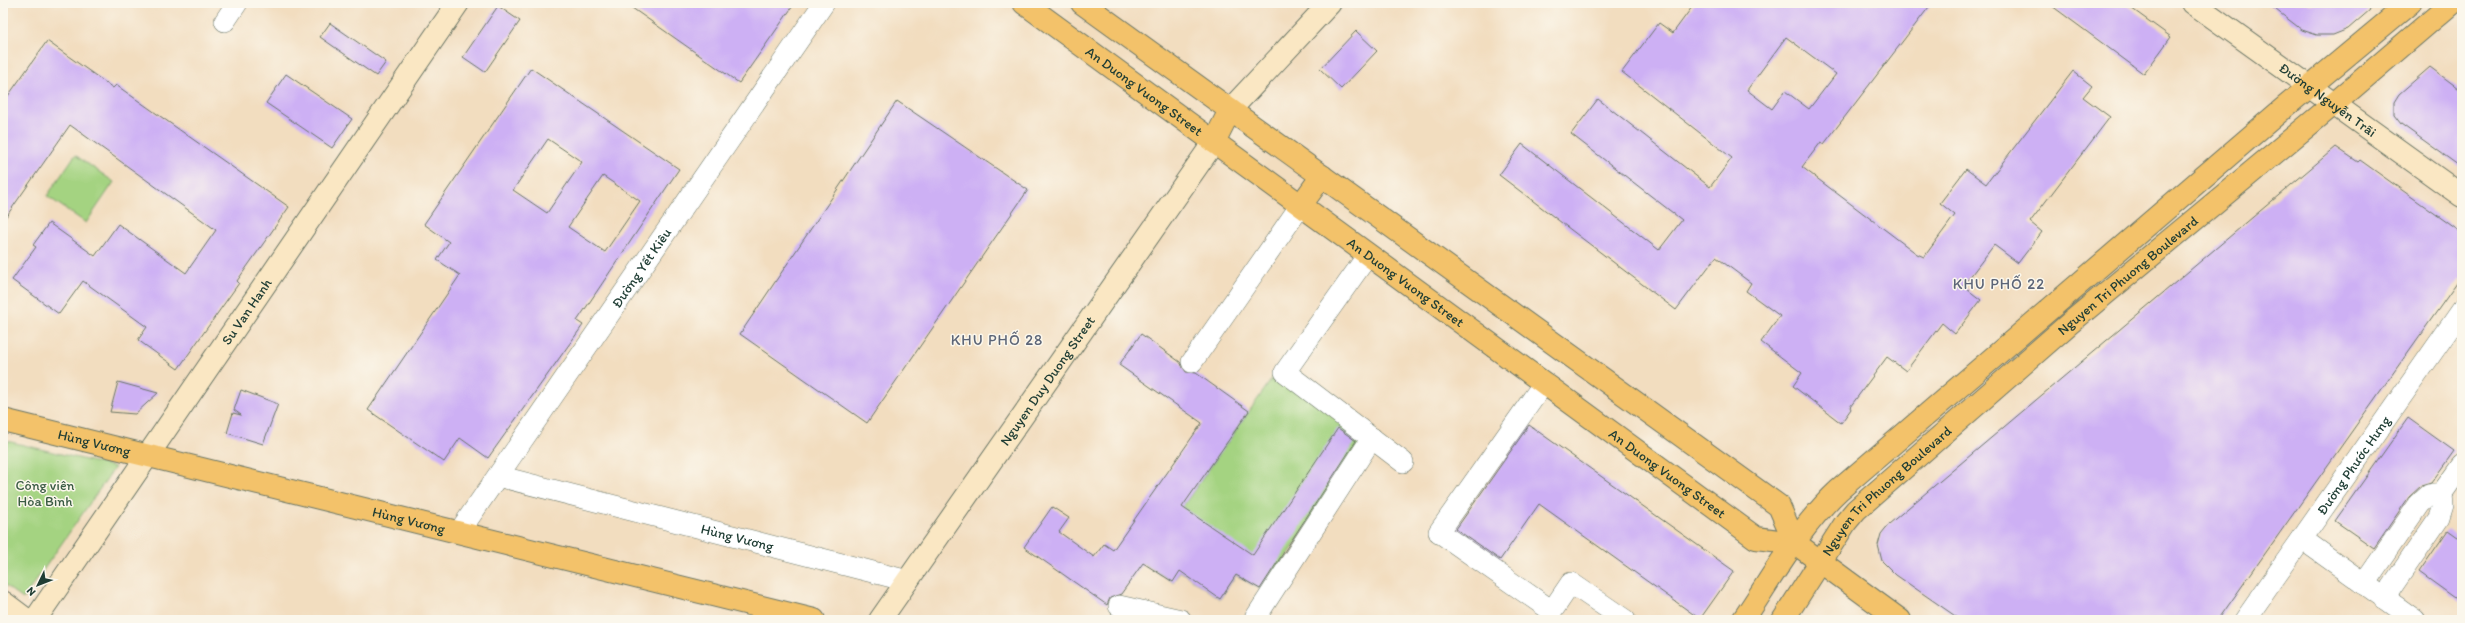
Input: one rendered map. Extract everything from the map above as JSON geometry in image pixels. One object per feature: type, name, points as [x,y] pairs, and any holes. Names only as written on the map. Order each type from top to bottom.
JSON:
[{"type":"main road","name":"An Duong Vuong Street","points":[[1024,3],[1756,538],[1795,543]]},
{"type":"main road","points":[[1082,3],[1779,506],[1795,543],[1820,563],[1900,620]]},
{"type":"main road","name":"Nguyen Tri Phuong Boulevard","points":[[1743,620],[1795,543],[1824,504],[1839,490],[2310,86],[2410,3]]},
{"type":"main road","name":"Nguyen Tri Phuong Boulevard","points":[[1783,620],[1850,515],[2070,323],[2335,103],[2452,3]]},
{"type":"main road","points":[[1214,142],[1230,110]]},
{"type":"main road","points":[[1301,205],[1322,176]]},
{"type":"main road","points":[[2053,306],[2070,323]]},
{"type":"main road","name":"Hùng Vương","points":[[3,420],[147,454],[814,620]]},
{"type":"street","points":[[225,21],[237,3]]},
{"type":"street","name":"Su Van Hanh","points":[[35,620],[147,454],[458,3]]},
{"type":"street","name":"Đường Yết Kiêu","points":[[459,532],[824,3]]},
{"type":"street","points":[[1230,110],[1330,3]]},
{"type":"street","name":"Đường Nguyễn Trãi","points":[[2193,3],[2335,103],[2462,196]]},
{"type":"street","name":"Nguyen Duy Duong Street","points":[[880,620],[1214,142]]},
{"type":"street","points":[[1192,362],[1301,205]]},
{"type":"street","points":[[1368,255],[1285,372],[1403,462]]},
{"type":"street","name":"Đường Phước Hưng","points":[[2245,620],[2462,310]]},
{"type":"street","points":[[1544,383],[1439,532],[1552,611],[1571,583],[1625,620]]},
{"type":"street","points":[[1254,620],[1372,438]]},
{"type":"street","points":[[2384,598],[2439,518],[2443,505],[2442,493],[2462,465]]},
{"type":"street","name":"Hùng Vương","points":[[498,476],[908,581]]},
{"type":"street","points":[[2364,584],[2419,504],[2429,495],[2442,493]]},
{"type":"street","points":[[2302,539],[2415,620]]},
{"type":"street","points":[[3,602],[27,620]]},
{"type":"street","points":[[1119,606],[1181,620]]},
{"type":"green space","points":[[75,155],[114,182],[86,223],[47,196]]},
{"type":"green space","points":[[1276,373],[1364,439],[1264,592],[1236,575],[1220,599],[1180,571],[1173,582],[1143,563]]},
{"type":"green space","name":"Công viên Hòa Bình","points":[[3,440],[115,467],[23,599],[3,584]]},
{"type":"building","points":[[625,3],[795,3],[739,83]]},
{"type":"building","points":[[1695,3],[1932,3],[1824,144],[1821,142],[1802,167],[1917,254],[1924,257],[1955,215],[1940,203],[1966,169],[1986,184],[2073,71],[2092,86],[2083,97],[2110,117],[2030,222],[2042,232],[2018,263],[1994,245],[1963,286],[1981,300],[1955,334],[1942,323],[1906,371],[1887,357],[1850,407],[1851,409],[1841,423],[1793,386],[1802,373],[1761,342],[1780,316],[1746,291],[1751,283],[1716,257],[1676,310],[1499,175],[1522,144],[1659,250],[1682,220],[1571,134],[1598,99],[1710,187],[1732,158],[1622,72],[1659,23],[1673,33]],"holes":[[[1786,37],[1836,74],[1809,109],[1785,91],[1772,109],[1747,90]]]},
{"type":"building","points":[[2048,3],[2124,3],[2171,37],[2144,74]]},
{"type":"building","points":[[2267,3],[2378,3],[2348,29],[2333,35],[2317,35],[2302,30]]},
{"type":"building","points":[[498,6],[520,21],[485,72],[463,57]]},
{"type":"building","points":[[330,23],[386,62],[376,76],[320,37]]},
{"type":"building","points":[[1356,31],[1377,51],[1341,89],[1320,69]]},
{"type":"building","points":[[47,41],[113,88],[116,85],[289,207],[237,281],[239,283],[178,369],[138,340],[147,327],[83,281],[59,314],[12,280],[36,247],[33,245],[49,223],[95,256],[118,224],[186,273],[216,230],[70,125],[3,221],[3,103]]},
{"type":"building","points":[[2430,67],[2462,91],[2462,168],[2401,124],[2394,115],[2394,102],[2399,94]]},
{"type":"building","points":[[531,68],[679,169],[577,321],[583,325],[488,458],[460,438],[444,462],[368,410],[460,275],[437,260],[449,242],[424,224]],"holes":[[[548,139],[582,162],[547,213],[513,190]],[[603,176],[640,201],[605,252],[568,227]]]},
{"type":"building","points":[[286,74],[352,119],[332,148],[266,103]]},
{"type":"building","points":[[897,101],[1028,190],[867,423],[740,334]]},
{"type":"building","points":[[2336,147],[2358,162],[2360,160],[2462,233],[2462,276],[2218,620],[1961,620],[1896,575],[1882,561],[1878,545],[1881,534],[1889,524]]},
{"type":"building","points":[[1141,334],[1180,362],[1186,372],[1196,373],[1249,411],[1182,507],[1253,555],[1338,428],[1356,441],[1260,589],[1236,575],[1220,599],[1180,571],[1173,582],[1143,563],[1121,594],[1110,598],[1107,605],[1024,547],[1052,507],[1069,518],[1059,532],[1094,557],[1104,544],[1113,550],[1202,423],[1119,365]]},
{"type":"building","points":[[118,382],[158,393],[135,414],[110,412]]},
{"type":"building","points":[[241,390],[278,404],[263,444],[227,433],[233,413],[241,415],[234,410]]},
{"type":"building","points":[[2408,418],[2454,451],[2431,483],[2421,486],[2409,497],[2374,548],[2335,521]]},
{"type":"building","points":[[1529,425],[1734,571],[1700,619],[1539,504],[1500,560],[1456,529]]},
{"type":"building","points":[[2448,530],[2462,540],[2462,603],[2419,572]]},
{"type":"district","name":"KHU PHỐ 22","points":[[1999,284]]},
{"type":"district","name":"KHU PHỐ 28","points":[[997,340]]}]
